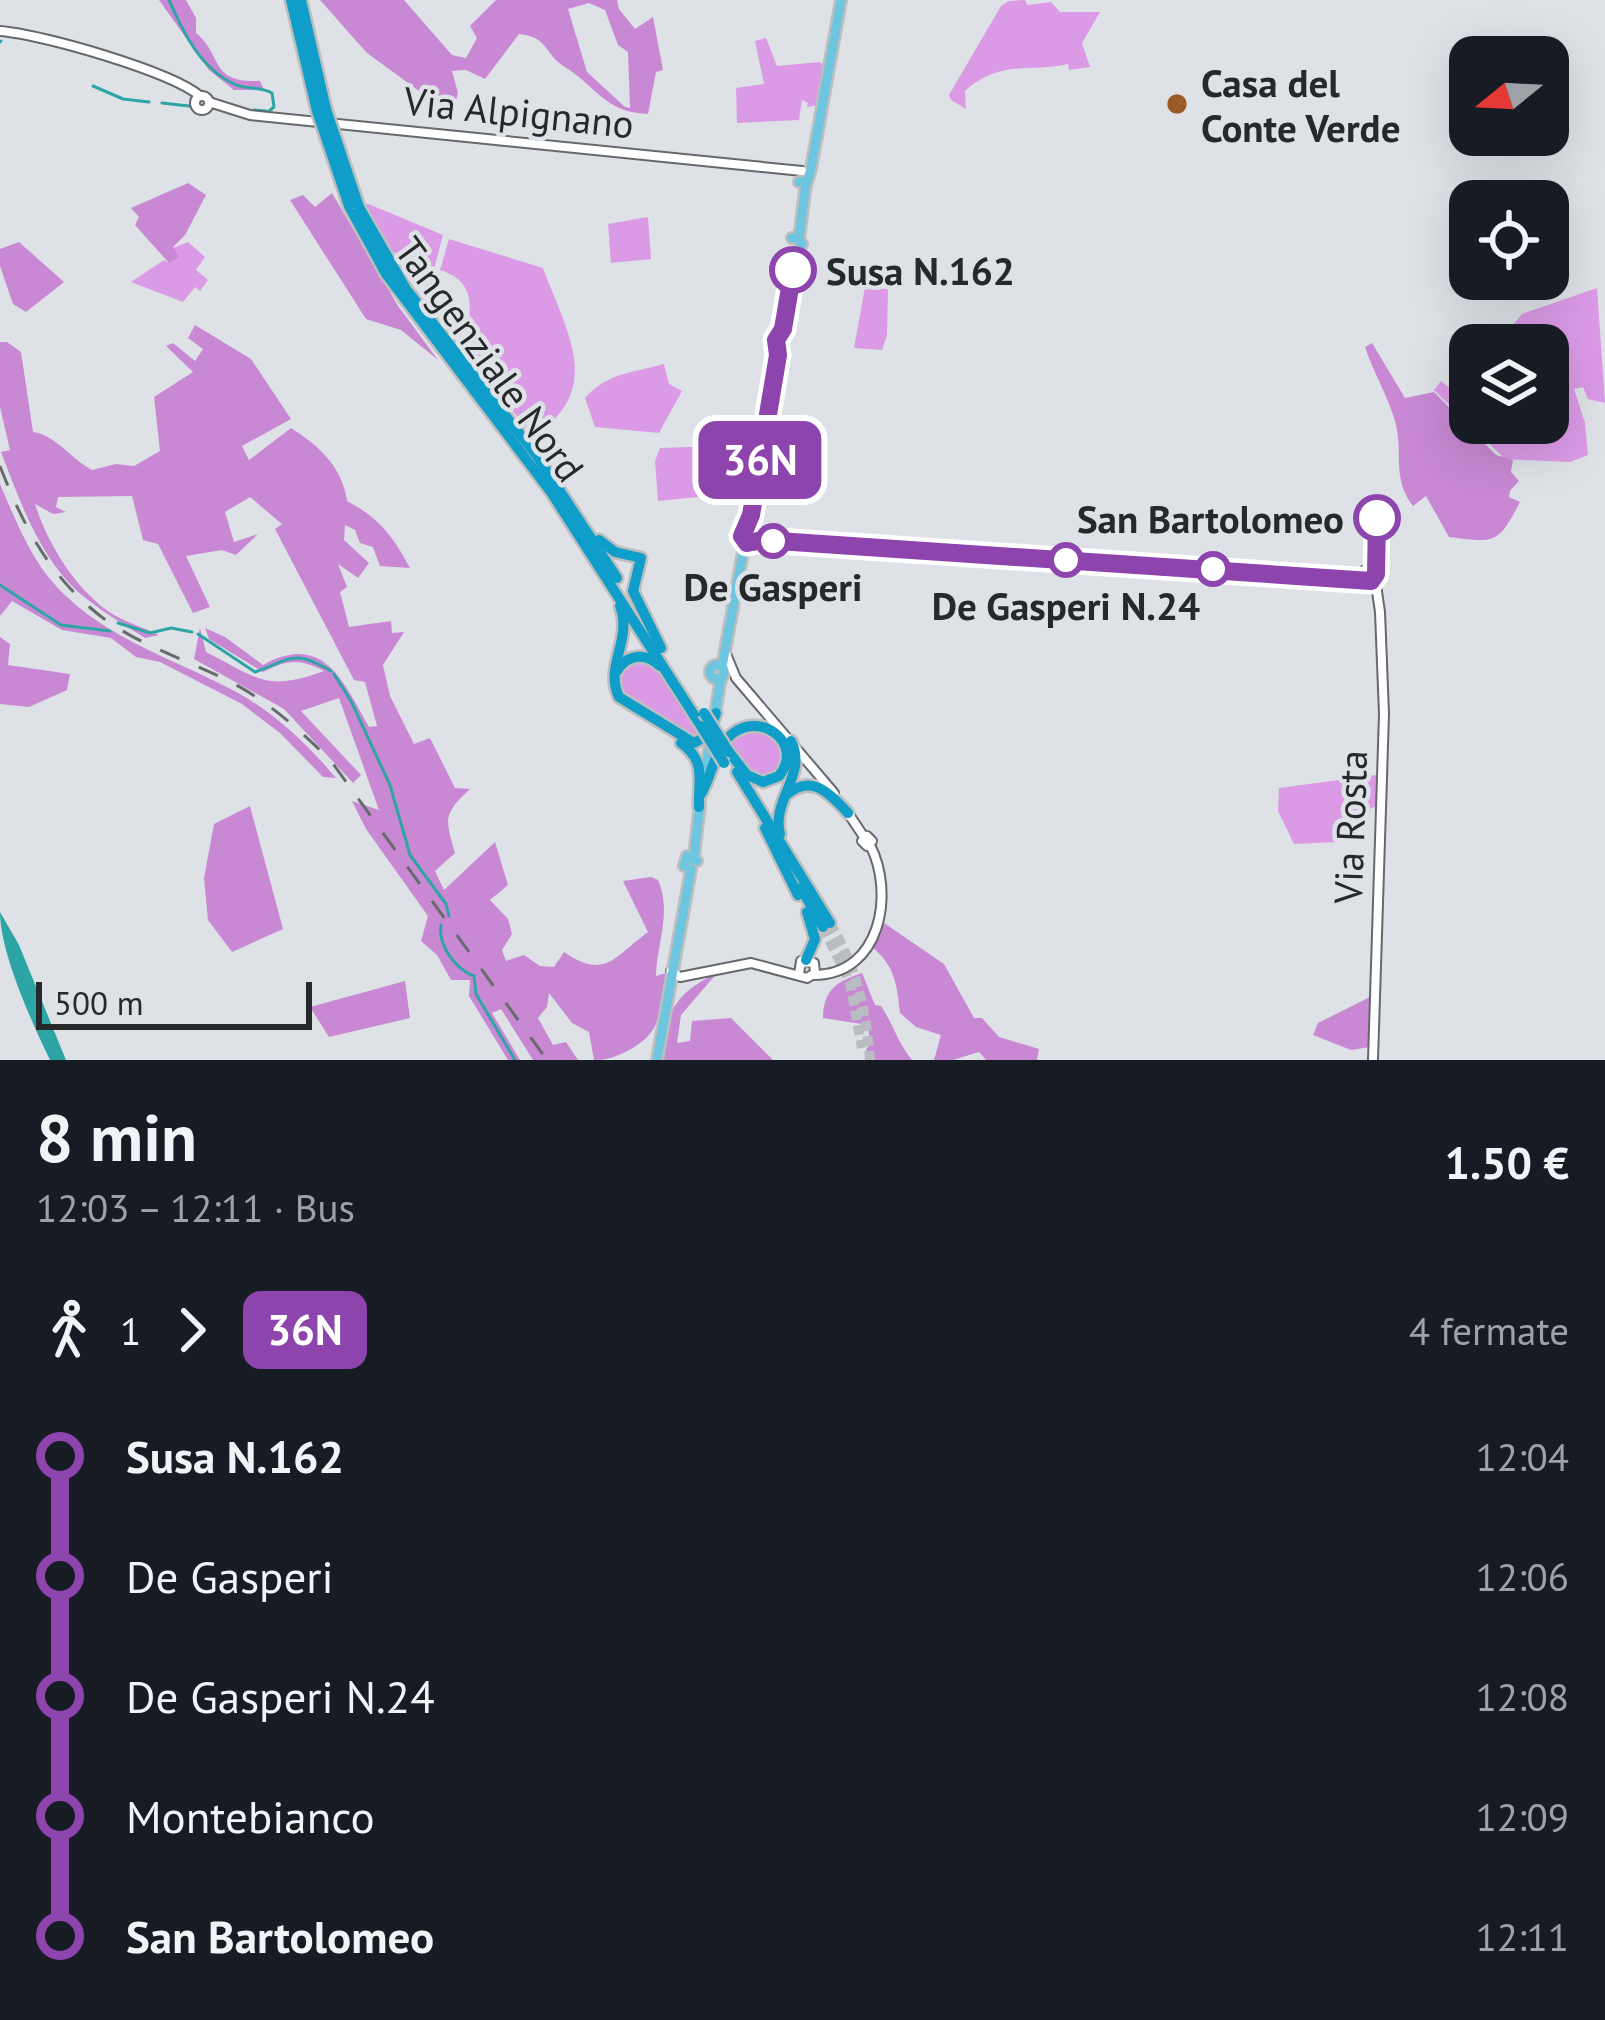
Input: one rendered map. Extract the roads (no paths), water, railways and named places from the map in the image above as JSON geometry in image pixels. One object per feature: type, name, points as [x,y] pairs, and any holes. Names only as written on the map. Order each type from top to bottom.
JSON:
[{"type":"highway","name":"Tangenziale Nord","points":[[291,0],[354,206],[401,297],[530,462],[661,648],[688,699]]},
{"type":"highway","name":"Tangenziale Nord","points":[[301,0],[321,110]]},
{"type":"highway","name":"Tangenziale Nord","points":[[354,206],[406,289],[574,511],[726,757]]},
{"type":"highway","points":[[574,511],[602,544],[620,555],[641,559],[632,591],[661,648]]},
{"type":"highway","points":[[604,566],[626,621],[614,676],[619,698],[686,746],[698,760],[700,801]]},
{"type":"highway","points":[[614,676],[627,660],[647,657],[688,699]]},
{"type":"highway","points":[[645,716],[708,758]]},
{"type":"highway","points":[[669,731],[697,743],[708,735],[706,718]]},
{"type":"highway","points":[[700,801],[724,742],[742,728],[759,726],[775,732],[787,747],[788,760],[779,776],[758,781],[726,757]]},
{"type":"highway","points":[[765,828],[826,925],[779,831],[778,815],[797,761],[790,741]]},
{"type":"highway","points":[[726,757],[812,921],[814,947],[807,968]]},
{"type":"highway","points":[[726,757],[810,889]]},
{"type":"highway","points":[[784,798],[797,787],[812,784],[828,790],[848,813]]},
{"type":"main road","points":[[657,1060],[708,758],[706,718],[721,669],[742,559],[752,537],[751,515],[793,267],[803,177],[813,157],[842,3]]},
{"type":"street","name":"Via Alpignano","points":[[0,31],[68,46],[250,115],[782,168],[803,177]]},
{"type":"street","name":"Via Rosta","points":[[752,537],[1340,579],[1369,577],[1378,596],[1384,714],[1373,1060]]},
{"type":"street","points":[[675,973],[746,964],[833,972],[863,952],[881,918],[882,885],[867,841],[733,673],[721,669]]},
{"type":"water","points":[[0,912],[19,945],[66,1060],[50,1060],[34,1026],[11,966]]},
{"type":"waterway","points":[[169,0],[211,69],[234,84],[272,93],[274,107],[269,111]]},
{"type":"waterway","points":[[93,86],[123,99],[149,102]]},
{"type":"waterway","points":[[162,103],[189,106]]},
{"type":"waterway","points":[[254,110],[266,111]]},
{"type":"waterway","points":[[0,585],[61,625],[110,631]]},
{"type":"waterway","points":[[118,623],[150,633],[171,628],[192,632]]},
{"type":"waterway","points":[[198,634],[255,672],[299,658],[331,671]]},
{"type":"waterway","points":[[334,674],[390,785],[410,855],[446,904],[449,916]]},
{"type":"waterway","points":[[441,925],[445,948],[460,968],[474,976],[476,994],[515,1060]]},
{"type":"tunnel","points":[[830,923],[858,989],[870,1060]]},
{"type":"tunnel","points":[[823,927],[850,982],[862,1048]]},
{"type":"railway","points":[[0,466],[41,550],[85,603],[133,637],[257,698],[331,761],[547,1060]]},
{"type":"place","name":"Casa del Conte Verde","points":[[1177,104]]},
{"type":"place","name":"Susa N.162","points":[[793,270]]},
{"type":"place","name":"San Bartolomeo","points":[[1377,518]]},
{"type":"place","name":"De Gasperi","points":[[773,541]]},
{"type":"place","name":"De Gasperi N.24","points":[[1066,560]]}]
